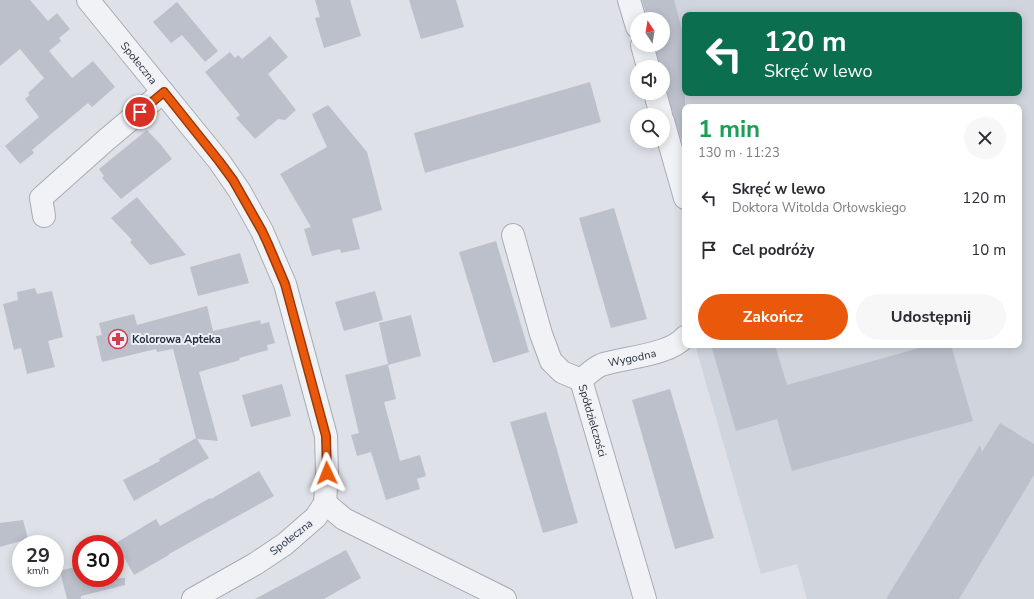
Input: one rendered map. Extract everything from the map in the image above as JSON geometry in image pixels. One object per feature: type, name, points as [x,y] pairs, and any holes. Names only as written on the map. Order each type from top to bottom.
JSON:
[{"type":"street","name":"Społeczna","points":[[88,0],[219,161],[239,190],[262,231],[285,284],[326,436],[327,473],[325,503],[316,517],[285,544],[255,564],[193,599]]},
{"type":"street","points":[[629,0],[633,12]]},
{"type":"street","points":[[44,216],[41,198],[164,92]]},
{"type":"street","points":[[670,146],[682,188]]},
{"type":"street","name":"Spółdzielczości","points":[[512,235],[541,334],[551,361],[562,372],[580,380],[645,599]]},
{"type":"street","name":"Wygodna","points":[[580,380],[600,366],[665,350],[679,344],[682,340]]},
{"type":"street","points":[[325,503],[344,519],[505,599]]},
{"type":"shaded area","points":[[629,0],[1034,0],[1034,599],[807,599],[797,564],[761,574],[696,348],[1022,348],[1022,104],[682,104],[682,184],[670,126],[670,108],[666,108],[664,100],[670,100],[670,60],[646,60],[644,52],[670,52],[670,12],[634,12]]},
{"type":"building","points":[[0,0],[30,0],[48,21],[57,13],[70,29],[59,38],[61,41],[49,51],[72,78],[93,61],[115,87],[92,107],[88,103],[32,150],[34,153],[20,164],[5,146],[39,117],[25,99],[30,95],[28,93],[44,78],[20,49],[0,66]]},
{"type":"building","points":[[315,0],[350,0],[361,36],[324,48],[315,18],[320,17]]},
{"type":"building","points":[[409,0],[456,0],[464,27],[421,39]]},
{"type":"building","points":[[642,0],[674,0],[682,30],[682,96],[685,96],[685,104],[682,104],[682,139],[670,100],[670,60],[658,60],[657,52],[670,52],[670,12],[646,12]]},
{"type":"building","points":[[177,2],[218,51],[205,62],[182,35],[171,43],[153,22]]},
{"type":"building","points":[[270,36],[288,57],[268,74],[296,110],[285,120],[278,119],[255,139],[236,118],[240,115],[205,72],[230,52],[235,58],[238,55],[242,59]]},
{"type":"building","points":[[590,82],[601,122],[425,173],[414,133]]},
{"type":"building","points":[[328,105],[367,152],[382,210],[352,219],[360,249],[341,253],[340,249],[312,256],[304,229],[311,227],[280,174],[327,147],[312,114]]},
{"type":"building","points":[[147,130],[172,159],[121,199],[102,178],[104,176],[99,169]]},
{"type":"building","points":[[137,197],[186,255],[150,265],[130,242],[132,240],[111,218]]},
{"type":"building","points":[[614,208],[647,319],[611,328],[579,218]]},
{"type":"building","points":[[496,241],[529,352],[493,363],[459,252]]},
{"type":"building","points":[[240,253],[249,283],[198,296],[190,267]]},
{"type":"building","points":[[35,288],[37,294],[52,291],[63,337],[48,341],[55,367],[27,374],[21,348],[14,350],[3,304],[18,300],[17,292]]},
{"type":"building","points":[[375,291],[383,320],[344,331],[335,302]]},
{"type":"building","points":[[207,306],[213,331],[260,320],[261,324],[269,322],[275,343],[267,345],[268,350],[199,372],[218,441],[197,439],[209,458],[134,501],[123,480],[160,461],[159,459],[196,438],[173,349],[157,352],[156,349],[102,362],[96,336],[102,335],[99,323],[134,314],[137,325]]},
{"type":"building","points":[[411,315],[421,356],[388,365],[396,399],[384,402],[400,461],[420,455],[426,476],[417,479],[420,489],[386,500],[371,452],[357,456],[351,435],[359,433],[345,375],[388,364],[379,323]]},
{"type":"building","points":[[712,348],[776,348],[787,385],[919,348],[952,348],[973,421],[792,471],[777,419],[736,431]]},
{"type":"building","points":[[282,384],[291,416],[251,427],[242,395]]},
{"type":"building","points":[[670,389],[714,538],[675,549],[632,400]]},
{"type":"building","points":[[546,412],[578,523],[543,533],[510,422]]},
{"type":"building","points":[[1000,423],[1034,444],[1034,475],[959,599],[886,599],[980,445],[982,452]]},
{"type":"building","points":[[259,471],[274,496],[134,575],[124,557],[124,538],[156,519],[160,526],[210,498],[211,499]]},
{"type":"building","points":[[23,520],[27,535],[12,535],[12,544],[0,547],[0,523]]},
{"type":"building","points":[[346,550],[361,578],[324,599],[255,599]]},
{"type":"building","points":[[72,568],[72,587],[117,587],[81,596],[81,599],[67,599],[64,587],[64,570]]},
{"type":"place","name":"Kolorowa Apteka","points":[[118,339]]},
{"type":"route","points":[[140,112],[164,92],[219,161],[239,190],[262,231],[285,284],[326,436],[327,473]]}]
